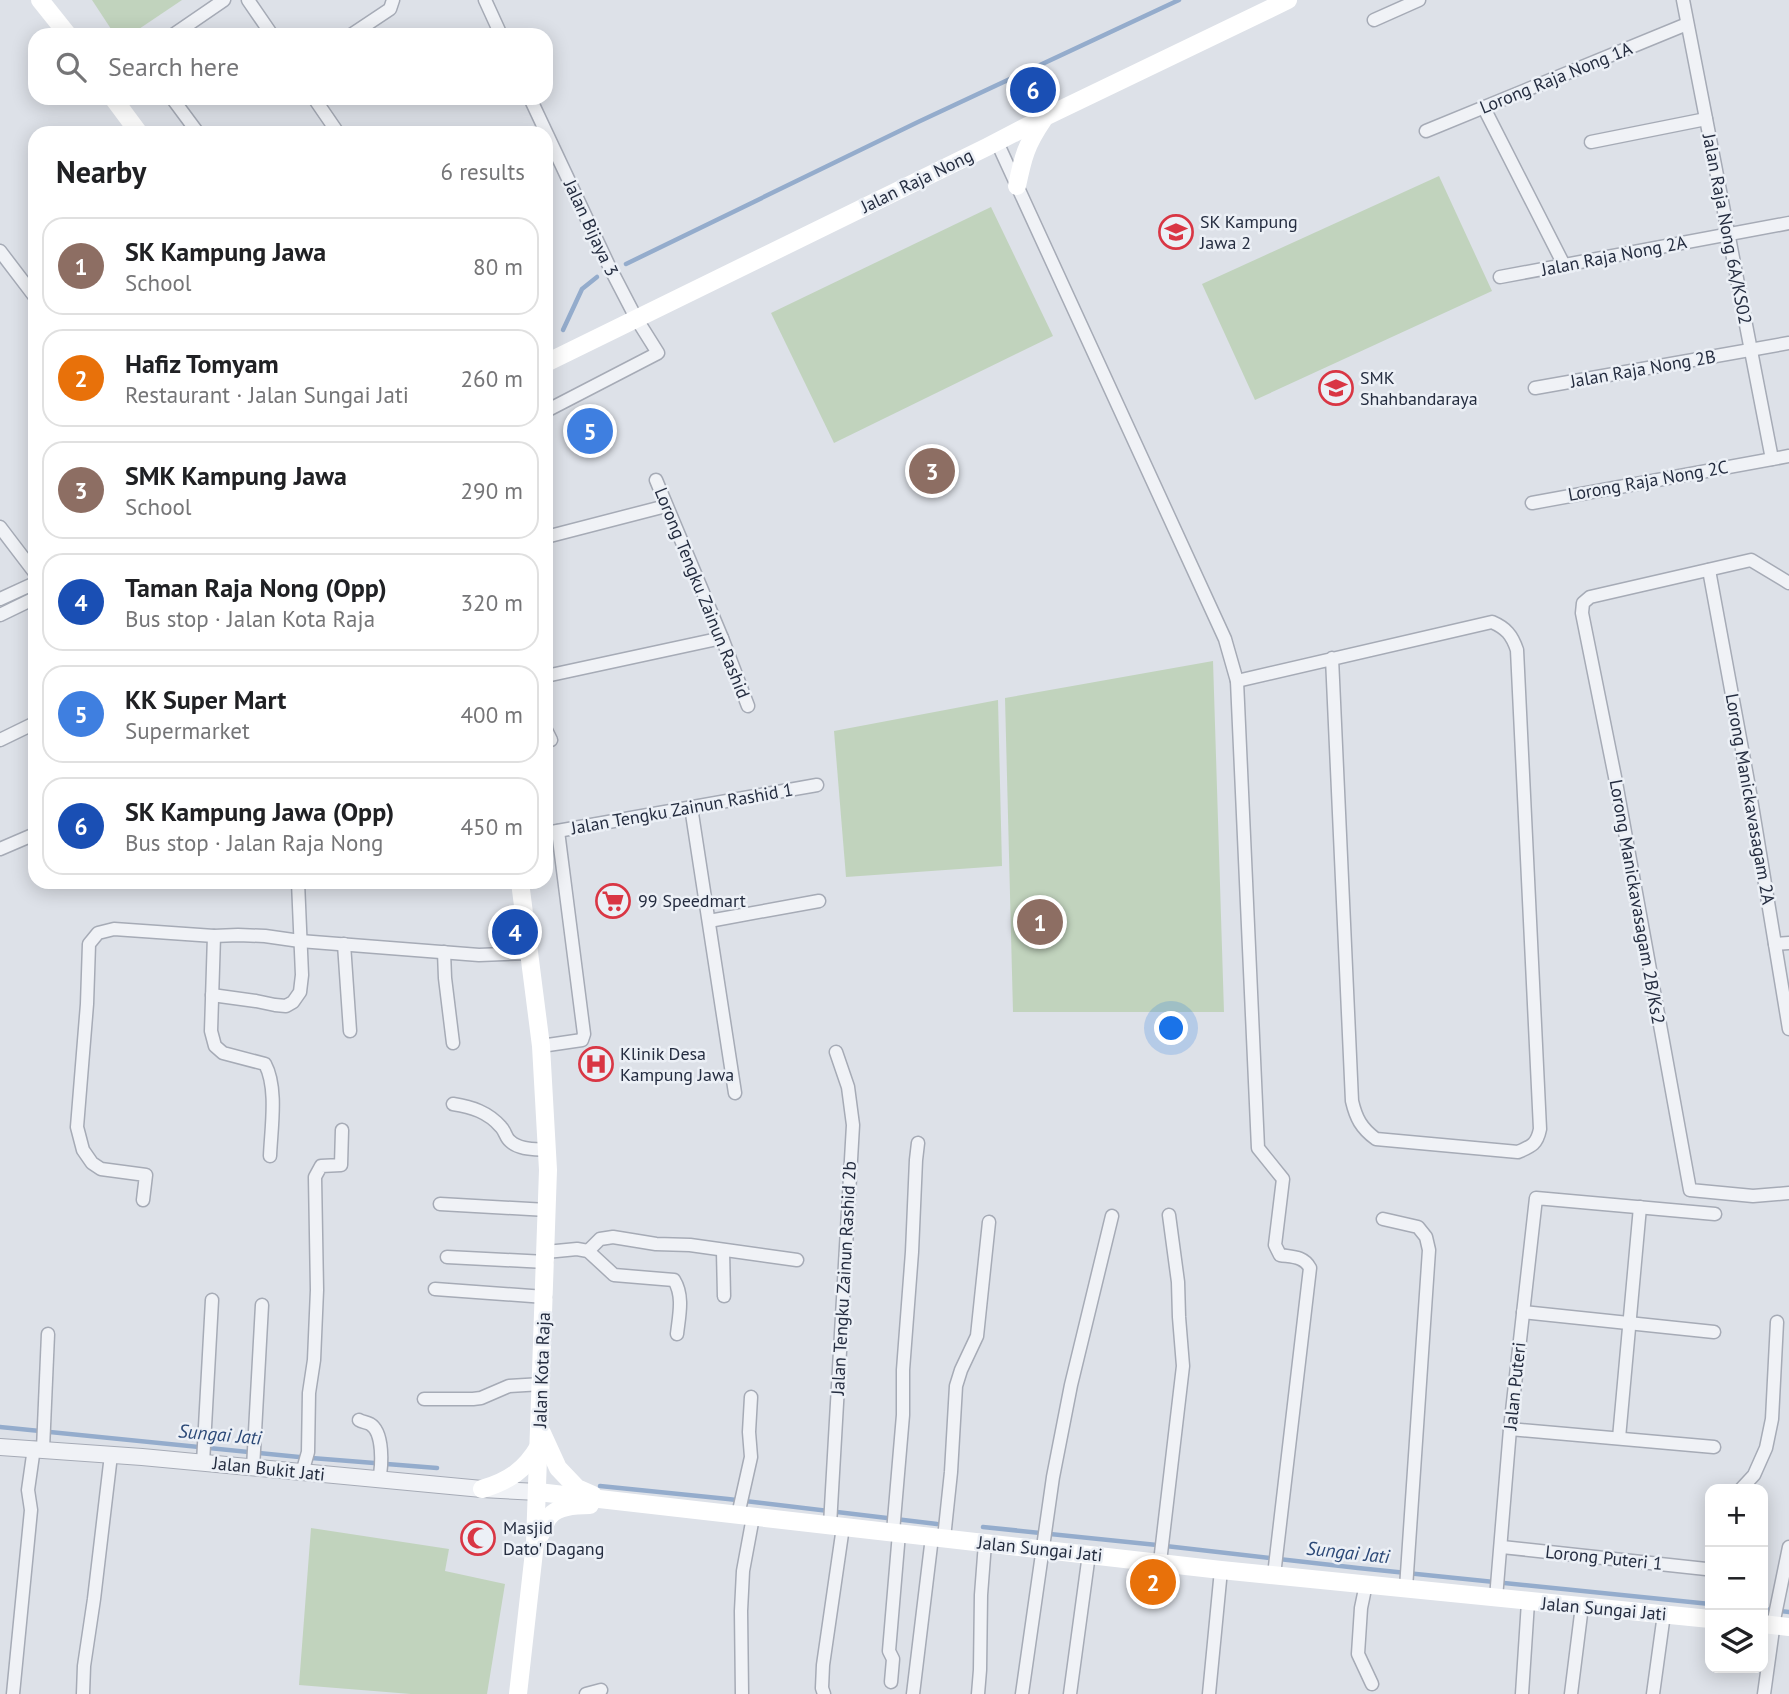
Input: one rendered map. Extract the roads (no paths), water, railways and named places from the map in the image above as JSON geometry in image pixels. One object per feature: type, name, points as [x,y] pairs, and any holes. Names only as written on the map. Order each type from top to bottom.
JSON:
[{"type":"main road","points":[[40,0],[63,28]]},
{"type":"main road","points":[[47,0],[63,28]]},
{"type":"main road","name":"Jalan Raja Nong","points":[[553,360],[1288,0]]},
{"type":"main road","points":[[118,105],[134,126]]},
{"type":"main road","points":[[1017,186],[1023,155],[1032,135],[1045,117]]},
{"type":"main road","name":"Jalan Kota Raja","points":[[518,1694],[535,1543],[547,1210],[547,1150],[541,1046],[521,889]]},
{"type":"main road","points":[[482,1489],[521,1471],[540,1437]]},
{"type":"main road","points":[[540,1437],[558,1468],[577,1488],[612,1501]]},
{"type":"main road","name":"Jalan Sungai Jati","points":[[537,1492],[612,1501],[744,1508],[895,1526],[938,1537],[985,1543],[1044,1539],[1089,1554],[1162,1553],[1221,1570],[1275,1564],[1366,1584],[1407,1577],[1497,1587],[1528,1602],[1705,1618]]},
{"type":"main road","points":[[535,1543],[549,1517],[555,1512],[612,1501]]},
{"type":"street","points":[[183,28],[224,0]]},
{"type":"street","points":[[248,0],[267,28]]},
{"type":"street","points":[[362,28],[390,9],[393,0]]},
{"type":"street","points":[[485,0],[498,28]]},
{"type":"street","points":[[1374,20],[1419,0]]},
{"type":"street","name":"Jalan Raja Nong 6A/KS02","points":[[1682,0],[1751,350],[1769,459]]},
{"type":"street","name":"Lorong Raja Nong 1A","points":[[1426,131],[1687,24]]},
{"type":"street","points":[[177,105],[193,126]]},
{"type":"street","points":[[319,105],[333,126]]},
{"type":"street","name":"Jalan Bijaya 3","points":[[533,105],[543,126]]},
{"type":"street","points":[[1484,108],[1564,265]]},
{"type":"street","points":[[1591,142],[1706,119]]},
{"type":"street","points":[[997,142],[1225,639],[1237,681],[1258,1148],[1283,1179],[1276,1250],[1280,1255],[1302,1258],[1310,1268],[1275,1564]]},
{"type":"street","name":"Jalan Bijaya 3","points":[[553,148],[608,266],[658,353],[553,407]]},
{"type":"street","name":"Jalan Raja Nong 2A","points":[[1500,277],[1789,223]]},
{"type":"street","points":[[0,251],[28,288]]},
{"type":"street","name":"Jalan Raja Nong 2B","points":[[1535,388],[1789,343]]},
{"type":"street","name":"Lorong Raja Nong 2C","points":[[1532,503],[1789,456]]},
{"type":"street","name":"Lorong Tengku Zainun Rashid","points":[[656,480],[748,706]]},
{"type":"street","points":[[553,535],[666,506]]},
{"type":"street","points":[[0,527],[28,564]]},
{"type":"street","points":[[1709,570],[1751,560],[1789,583]]},
{"type":"street","name":"Lorong Manickavasagam 2B/Ks2","points":[[1709,570],[1590,597],[1583,603],[1582,613],[1615,777],[1690,1190],[1753,1196],[1789,1193]]},
{"type":"street","name":"Lorong Manickavasagam 2A","points":[[1709,570],[1789,1029]]},
{"type":"street","points":[[0,599],[28,586]]},
{"type":"street","points":[[0,615],[28,601]]},
{"type":"street","points":[[1237,681],[1332,658],[1492,622],[1504,627],[1512,636],[1517,650],[1540,1129],[1538,1139],[1530,1147],[1518,1152],[1376,1139],[1364,1130],[1356,1118],[1352,1101],[1332,658]]},
{"type":"street","points":[[553,675],[722,638]]},
{"type":"street","points":[[0,740],[28,726]]},
{"type":"street","name":"Jalan Tengku Zainun Rashid 1","points":[[553,832],[817,785]]},
{"type":"street","points":[[691,807],[735,1093]]},
{"type":"street","points":[[0,849],[28,837]]},
{"type":"street","points":[[541,1046],[582,1040],[583,1034],[553,839]]},
{"type":"street","points":[[212,995],[286,1006],[293,1002],[300,992],[302,975],[299,889]]},
{"type":"street","points":[[709,921],[819,901]]},
{"type":"street","points":[[143,1200],[146,1175],[101,1169],[92,1163],[83,1150],[77,1127],[89,944],[98,933],[114,929],[214,936],[238,934],[479,955],[529,953]]},
{"type":"street","points":[[214,936],[211,1031],[215,1046],[223,1053],[265,1064],[270,1073],[271,1156]]},
{"type":"street","points":[[1775,944],[1789,943]]},
{"type":"street","points":[[344,944],[351,1031]]},
{"type":"street","points":[[444,952],[453,1043]]},
{"type":"street","name":"Jalan Tengku Zainun Rashid 2b","points":[[824,1694],[823,1665],[853,1125],[848,1087],[836,1052]]},
{"type":"street","points":[[453,1104],[475,1108],[490,1116],[503,1129],[510,1142],[524,1148],[547,1150]]},
{"type":"street","points":[[305,1463],[317,1290],[315,1177],[321,1166],[341,1165],[342,1130]]},
{"type":"street","points":[[891,1682],[893,1658],[889,1651],[895,1526],[918,1143]]},
{"type":"street","name":"Jalan Puteri","points":[[1497,1587],[1510,1429],[1536,1198],[1640,1207]]},
{"type":"street","points":[[440,1204],[547,1210]]},
{"type":"street","points":[[1619,1438],[1640,1207],[1715,1214]]},
{"type":"street","points":[[1162,1553],[1183,1366],[1178,1318],[1178,1282],[1169,1215]]},
{"type":"street","points":[[1022,1694],[1052,1476],[1112,1216]]},
{"type":"street","points":[[1383,1219],[1418,1227],[1426,1237],[1429,1250],[1407,1577]]},
{"type":"street","points":[[913,1694],[951,1472],[956,1386],[977,1336],[989,1223]]},
{"type":"street","points":[[588,1251],[600,1239],[613,1237],[797,1260]]},
{"type":"street","points":[[447,1257],[546,1257],[576,1249],[588,1251],[614,1275],[674,1280],[680,1299],[677,1334]]},
{"type":"street","points":[[723,1251],[724,1296]]},
{"type":"street","points":[[435,1289],[545,1297]]},
{"type":"street","points":[[205,1453],[212,1300]]},
{"type":"street","points":[[253,1458],[262,1305]]},
{"type":"street","points":[[1523,1312],[1714,1332]]},
{"type":"street","points":[[1746,1484],[1754,1475],[1766,1448],[1772,1419],[1777,1322]]},
{"type":"street","points":[[13,1694],[31,1510],[28,1490],[41,1440],[48,1334]]},
{"type":"street","points":[[424,1399],[481,1398],[509,1386],[542,1384]]},
{"type":"street","points":[[742,1694],[744,1508],[751,1457],[751,1397]]},
{"type":"street","points":[[359,1420],[370,1424],[377,1434],[381,1468]]},
{"type":"street","points":[[1510,1429],[1714,1447]]},
{"type":"street","name":"Jalan Bukit Jati","points":[[0,1447],[41,1440],[111,1455],[205,1453],[381,1468],[482,1489],[537,1492]]},
{"type":"street","points":[[83,1694],[84,1666],[111,1455]]},
{"type":"street","points":[[978,1694],[985,1543]]},
{"type":"street","name":"Lorong Puteri 1","points":[[1502,1547],[1705,1569]]},
{"type":"street","points":[[1764,1694],[1789,1547]]},
{"type":"street","points":[[1070,1694],[1089,1554]]},
{"type":"street","points":[[1209,1694],[1221,1570]]},
{"type":"street","points":[[1366,1584],[1358,1654],[1372,1684]]},
{"type":"street","points":[[1522,1694],[1528,1602]]},
{"type":"street","points":[[1571,1694],[1582,1606]]},
{"type":"street","points":[[1653,1694],[1664,1614]]},
{"type":"street","points":[[586,1694],[601,1690]]},
{"type":"waterway","points":[[626,264],[918,122],[1179,0]]},
{"type":"waterway","points":[[563,330],[582,289],[597,277]]},
{"type":"waterway","name":"Sungai Jati","points":[[0,1427],[437,1468]]},
{"type":"waterway","name":"Sungai Jati","points":[[600,1486],[937,1524]]},
{"type":"waterway","name":"Sungai Jati","points":[[983,1527],[1705,1603]]},
{"type":"waterway","name":"Sungai Jati","points":[[1768,1610],[1789,1612]]},
{"type":"place","name":"SK Kampung Jawa (Opp)","points":[[1033,90]]},
{"type":"place","name":"SK Kampung Jawa 2","points":[[1176,232]]},
{"type":"place","name":"SMK Shahbandaraya","points":[[1336,388]]},
{"type":"place","name":"KK Super Mart","points":[[590,431]]},
{"type":"place","name":"SMK Kampung Jawa","points":[[932,471]]},
{"type":"place","name":"99 Speedmart","points":[[613,901]]},
{"type":"place","name":"SK Kampung Jawa","points":[[1040,922]]},
{"type":"place","name":"Taman Raja Nong (Opp)","points":[[515,932]]},
{"type":"place","name":"Klinik Desa Kampung Jawa","points":[[596,1064]]},
{"type":"place","name":"Masjid Dato' Dagang","points":[[478,1538]]},
{"type":"place","name":"Hafiz Tomyam","points":[[1153,1582]]}]
